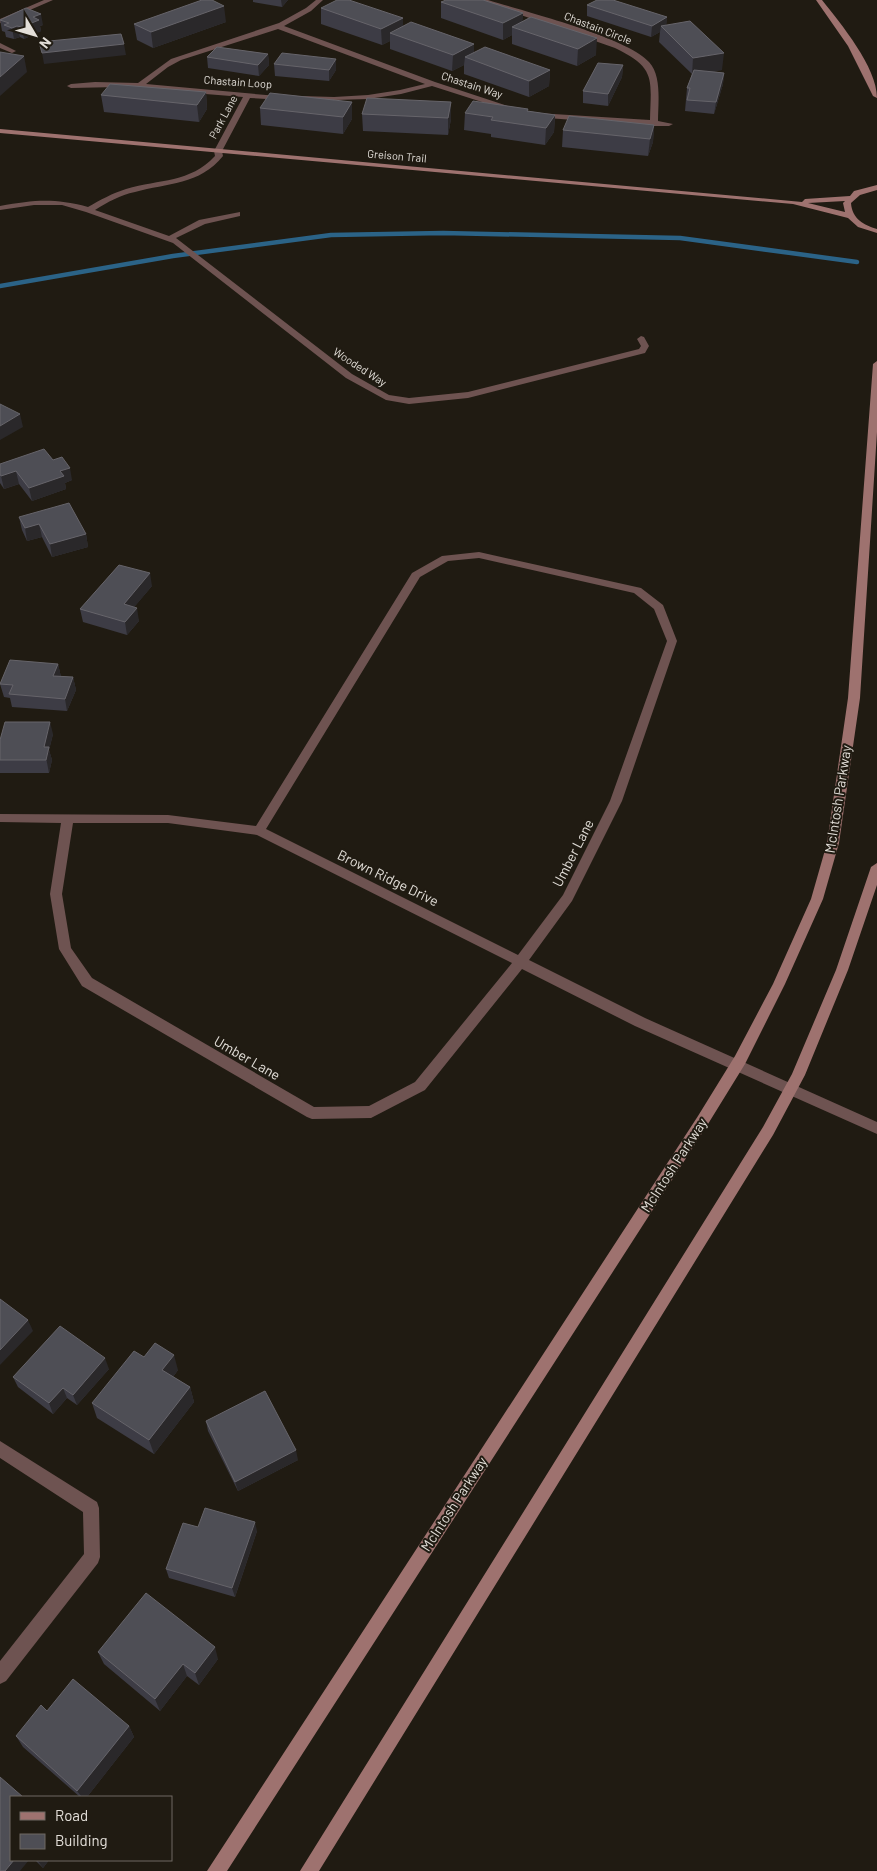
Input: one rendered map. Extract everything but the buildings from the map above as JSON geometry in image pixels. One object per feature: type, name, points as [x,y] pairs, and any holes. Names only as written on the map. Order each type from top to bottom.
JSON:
[{"type":"street","points":[[0,21],[50,0]]},
{"type":"street","points":[[139,86],[170,63],[193,53],[277,26],[308,11],[320,0]]},
{"type":"street","name":"Chastain Circle","points":[[481,0],[609,42],[646,63],[652,78],[654,124]]},
{"type":"street","points":[[819,0],[853,47],[877,96]]},
{"type":"street","points":[[0,14],[8,18]]},
{"type":"street","name":"Chastain Way","points":[[277,26],[432,84],[521,111]]},
{"type":"street","points":[[0,45],[12,50]]},
{"type":"street","name":"Chastain Loop","points":[[71,86],[99,83],[248,94],[355,99],[409,91],[432,84]]},
{"type":"street","name":"Park Lane","points":[[218,151],[248,94]]},
{"type":"street","points":[[529,113],[670,124]]},
{"type":"street","name":"Greison Trail","points":[[0,131],[793,202],[850,216],[858,223],[877,231]]},
{"type":"street","points":[[89,210],[114,196],[132,189],[166,184],[193,177],[215,160],[218,156],[218,151]]},
{"type":"street","name":"Greison Trail","points":[[793,202],[851,198],[857,193],[877,187]]},
{"type":"street","points":[[850,216],[846,210],[847,203],[851,198]]},
{"type":"street","name":"Wooded Way","points":[[0,208],[34,203],[62,203],[89,210],[171,238],[188,249],[349,376],[386,397],[409,401],[468,395],[642,351],[645,346],[641,339]]},
{"type":"street","points":[[171,238],[202,222],[237,214]]},
{"type":"street","name":"McIntosh Parkway","points":[[216,1871],[737,1065],[780,984],[817,899],[833,842],[854,698],[877,364]]},
{"type":"street","name":"Umber Lane","points":[[68,818],[56,894],[65,949],[87,982],[312,1113],[371,1112],[420,1086],[521,961],[568,898],[616,801],[672,641],[659,607],[637,590],[479,555],[446,558],[416,575],[259,831]]},
{"type":"street","name":"Brown Ridge Drive","points":[[0,818],[168,818],[259,831],[640,1022],[877,1128]]},
{"type":"street","points":[[309,1871],[791,1090],[842,970],[877,866]]},
{"type":"street","points":[[0,1449],[91,1508],[92,1556],[0,1675]]},
{"type":"waterway","points":[[0,286],[173,256],[331,235],[443,233],[680,238],[857,262]]}]
